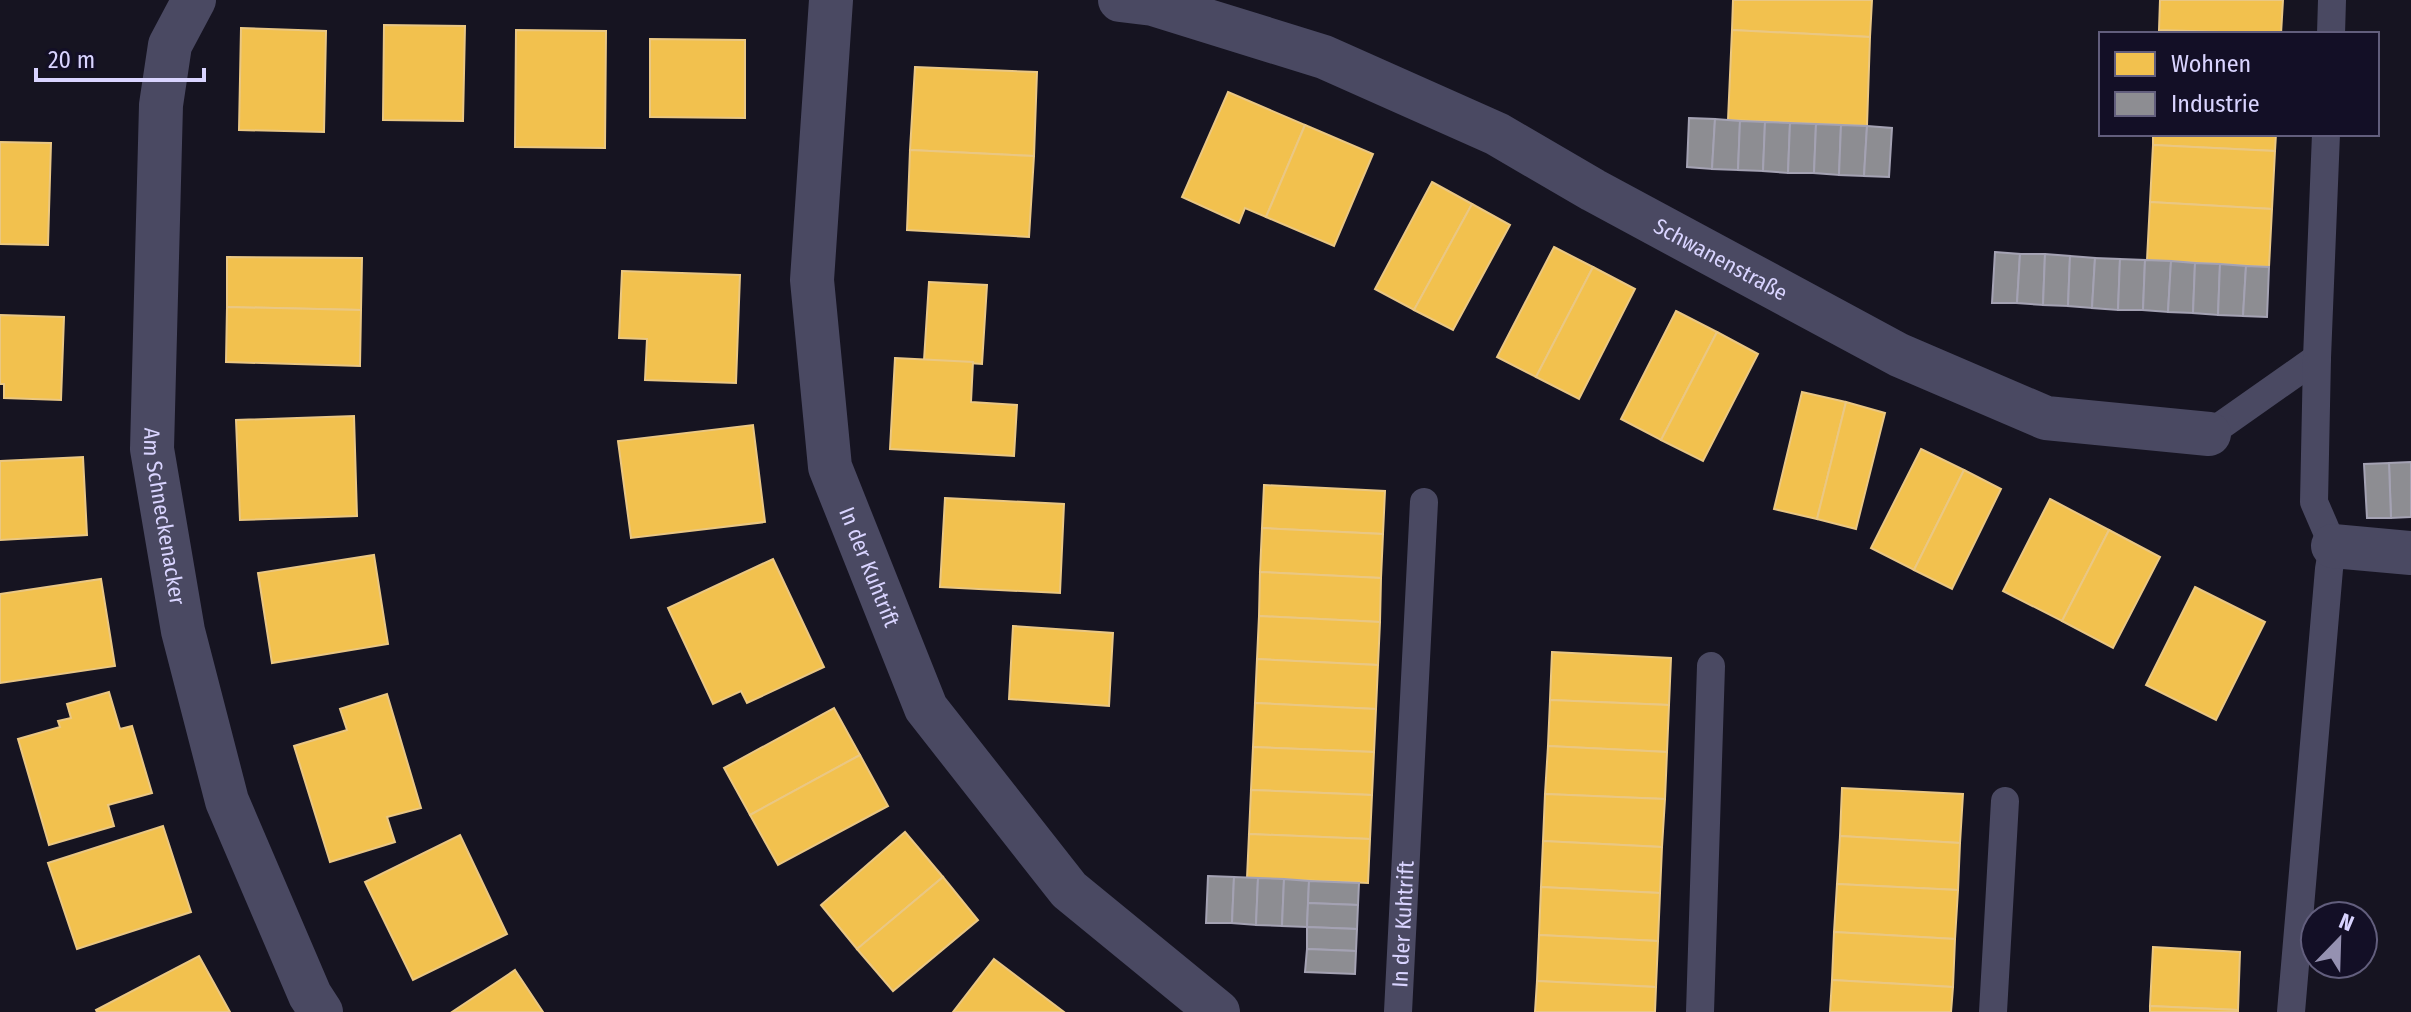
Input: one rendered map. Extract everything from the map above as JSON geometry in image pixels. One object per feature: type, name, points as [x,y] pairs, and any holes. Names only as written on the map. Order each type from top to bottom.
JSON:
[{"type":"street","name":"Am Schneckenacker","points":[[194,0],[170,45],[161,105],[152,449],[183,631],[227,801],[310,995],[321,1012]]},
{"type":"street","name":"In der Kuhtrift","points":[[831,0],[812,280],[830,467],[926,708],[1069,890],[1218,1012]]},
{"type":"street","name":"Schwanenstraße","points":[[1120,0],[1153,4],[1324,57],[1482,127],[1899,355],[2046,418],[2209,434]]},
{"type":"street","points":[[2333,546],[2411,553]]},
{"type":"lane","points":[[2331,32],[2332,0]]},
{"type":"lane","points":[[2291,1006],[2333,546],[2314,502],[2326,136]]},
{"type":"lane","name":"Schwanenstraße","points":[[2209,434],[2317,358]]},
{"type":"lane","name":"In der Kuhtrift","points":[[1398,1012],[1424,502]]},
{"type":"lane","points":[[1700,1012],[1711,666]]},
{"type":"lane","points":[[1993,1012],[2005,801]]},
{"type":"building: Wohnen","points":[[1733,0],[1872,0],[1870,37],[1732,30]]},
{"type":"building: Wohnen","points":[[2160,0],[2283,0],[2281,32],[2159,30]]},
{"type":"building: Wohnen","points":[[384,25],[465,26],[463,121],[383,120]]},
{"type":"building: Wohnen","points":[[241,28],[326,31],[324,132],[239,130]]},
{"type":"building: Wohnen","points":[[516,30],[606,31],[605,148],[515,147]]},
{"type":"building: Wohnen","points":[[1732,30],[1870,37],[1867,126],[1728,120]]},
{"type":"building: Wohnen","points":[[650,39],[745,40],[745,118],[650,117]]},
{"type":"building: Wohnen","points":[[915,67],[1037,72],[1034,156],[910,150]]},
{"type":"building: Wohnen","points":[[1228,92],[1305,125],[1266,217],[1245,208],[1239,223],[1182,197]]},
{"type":"building: Wohnen","points":[[1305,125],[1373,154],[1334,246],[1266,217]]},
{"type":"building: Wohnen","points":[[2153,136],[2276,136],[2275,151],[2153,145]]},
{"type":"building: Wohnen","points":[[0,142],[51,143],[48,245],[0,244]]},
{"type":"building: Wohnen","points":[[2153,145],[2275,151],[2272,209],[2150,202]]},
{"type":"building: Wohnen","points":[[910,150],[1034,156],[1029,237],[907,230]]},
{"type":"building: Wohnen","points":[[1432,182],[1472,204],[1414,310],[1375,289]]},
{"type":"building: Wohnen","points":[[2150,202],[2272,209],[2269,267],[2147,260]]},
{"type":"building: Wohnen","points":[[1472,204],[1510,225],[1453,330],[1414,310]]},
{"type":"building: Wohnen","points":[[1554,247],[1593,267],[1536,377],[1497,357]]},
{"type":"building: Wohnen","points":[[227,257],[362,258],[361,310],[227,307]]},
{"type":"building: Wohnen","points":[[1593,267],[1635,289],[1579,399],[1536,377]]},
{"type":"building: Wohnen","points":[[622,271],[740,275],[736,383],[645,380],[647,339],[619,338]]},
{"type":"building: Wohnen","points":[[929,282],[987,285],[982,364],[924,360]]},
{"type":"building: Wohnen","points":[[227,307],[361,310],[360,366],[226,362]]},
{"type":"building: Wohnen","points":[[1676,311],[1717,332],[1661,440],[1621,419]]},
{"type":"building: Wohnen","points":[[0,315],[64,317],[61,400],[4,398],[4,384],[0,384]]},
{"type":"building: Wohnen","points":[[1717,332],[1758,354],[1703,461],[1661,440]]},
{"type":"building: Wohnen","points":[[895,358],[973,362],[971,402],[1017,405],[1014,456],[890,449]]},
{"type":"building: Wohnen","points":[[1802,392],[1846,402],[1817,519],[1774,509]]},
{"type":"building: Wohnen","points":[[1846,402],[1885,413],[1856,529],[1817,519]]},
{"type":"building: Wohnen","points":[[354,416],[357,516],[240,520],[236,420]]},
{"type":"building: Wohnen","points":[[753,425],[765,522],[631,538],[618,441]]},
{"type":"building: Wohnen","points":[[1921,449],[1964,470],[1914,570],[1871,548]]},
{"type":"building: Wohnen","points":[[83,457],[87,535],[0,540],[0,461]]},
{"type":"building: Wohnen","points":[[1964,470],[2001,489],[1952,589],[1914,570]]},
{"type":"building: Wohnen","points":[[1264,485],[1385,491],[1383,534],[1262,528]]},
{"type":"building: Wohnen","points":[[945,498],[1064,504],[1060,593],[940,587]]},
{"type":"building: Wohnen","points":[[2050,499],[2109,530],[2062,621],[2003,591]]},
{"type":"building: Wohnen","points":[[1262,528],[1383,534],[1381,578],[1260,572]]},
{"type":"building: Wohnen","points":[[2109,530],[2160,557],[2113,648],[2062,621]]},
{"type":"building: Wohnen","points":[[374,555],[388,644],[272,663],[258,573]]},
{"type":"building: Wohnen","points":[[773,559],[824,667],[747,703],[741,691],[713,704],[668,608]]},
{"type":"building: Wohnen","points":[[1260,572],[1381,578],[1380,622],[1259,616]]},
{"type":"building: Wohnen","points":[[101,579],[115,666],[0,683],[0,594]]},
{"type":"building: Wohnen","points":[[2195,587],[2265,622],[2216,720],[2146,685]]},
{"type":"building: Wohnen","points":[[1259,616],[1380,622],[1378,665],[1257,659]]},
{"type":"building: Wohnen","points":[[1013,626],[1113,633],[1109,706],[1009,699]]},
{"type":"building: Wohnen","points":[[1552,652],[1671,658],[1669,705],[1550,700]]},
{"type":"building: Wohnen","points":[[1257,659],[1378,665],[1376,709],[1255,703]]},
{"type":"building: Wohnen","points":[[109,692],[120,729],[132,726],[152,793],[108,805],[114,826],[49,845],[18,739],[60,727],[58,721],[71,718],[67,704]]},
{"type":"building: Wohnen","points":[[387,694],[421,808],[387,817],[395,842],[330,862],[294,746],[347,730],[340,709]]},
{"type":"building: Wohnen","points":[[1550,700],[1669,705],[1667,752],[1548,746]]},
{"type":"building: Wohnen","points":[[1255,703],[1376,709],[1374,752],[1253,747]]},
{"type":"building: Wohnen","points":[[834,708],[860,755],[750,815],[724,768]]},
{"type":"building: Wohnen","points":[[1548,746],[1667,752],[1665,799],[1545,794]]},
{"type":"building: Wohnen","points":[[1253,747],[1374,752],[1372,795],[1251,790]]},
{"type":"building: Wohnen","points":[[860,755],[888,806],[778,865],[750,815]]},
{"type":"building: Wohnen","points":[[1842,788],[1963,794],[1960,843],[1840,836]]},
{"type":"building: Wohnen","points":[[1251,790],[1372,795],[1370,839],[1249,834]]},
{"type":"building: Wohnen","points":[[1545,794],[1665,799],[1662,847],[1543,841]]},
{"type":"building: Wohnen","points":[[163,826],[191,912],[77,949],[48,863]]},
{"type":"building: Wohnen","points":[[905,832],[943,877],[857,949],[821,905]]},
{"type":"building: Wohnen","points":[[1249,834],[1370,839],[1368,883],[1247,878]]},
{"type":"building: Wohnen","points":[[460,835],[507,934],[413,980],[365,882]]},
{"type":"building: Wohnen","points":[[1840,836],[1960,843],[1958,890],[1837,884]]},
{"type":"building: Wohnen","points":[[1543,841],[1662,847],[1660,893],[1541,887]]},
{"type":"building: Wohnen","points":[[943,877],[978,920],[893,991],[857,949]]},
{"type":"building: Wohnen","points":[[1837,884],[1958,890],[1955,939],[1834,932]]},
{"type":"building: Wohnen","points":[[1541,887],[1660,893],[1658,941],[1539,935]]},
{"type":"building: Wohnen","points":[[1834,932],[1955,939],[1953,987],[1832,980]]},
{"type":"building: Wohnen","points":[[1539,935],[1658,941],[1656,987],[1537,981]]},
{"type":"building: Wohnen","points":[[2153,947],[2240,952],[2238,1010],[2150,1006]]},
{"type":"building: Wohnen","points":[[199,956],[230,1012],[97,1012],[96,1010]]},
{"type":"building: Wohnen","points":[[994,959],[1064,1012],[953,1012]]},
{"type":"building: Wohnen","points":[[515,970],[543,1012],[452,1012]]},
{"type":"building: Wohnen","points":[[1832,980],[1953,987],[1951,1012],[1830,1012]]},
{"type":"building: Wohnen","points":[[1537,981],[1656,987],[1655,1012],[1535,1012]]},
{"type":"building: Wohnen","points":[[2150,1006],[2238,1010],[2238,1012],[2150,1012]]},
{"type":"building: Industrie","points":[[1689,118],[1715,119],[1712,169],[1687,167]]},
{"type":"building: Industrie","points":[[1715,119],[1740,121],[1738,170],[1712,169]]},
{"type":"building: Industrie","points":[[1740,121],[1765,122],[1763,171],[1738,170]]},
{"type":"building: Industrie","points":[[1765,122],[1790,123],[1788,173],[1763,171]]},
{"type":"building: Industrie","points":[[1790,123],[1816,124],[1814,173],[1788,173]]},
{"type":"building: Industrie","points":[[1816,124],[1841,125],[1839,175],[1814,173]]},
{"type":"building: Industrie","points":[[1841,125],[1867,126],[1864,176],[1839,175]]},
{"type":"building: Industrie","points":[[1867,126],[1892,128],[1889,177],[1864,176]]},
{"type":"building: Industrie","points":[[1995,252],[2020,254],[2017,303],[1992,303]]},
{"type":"building: Industrie","points":[[2020,254],[2045,254],[2043,305],[2017,303]]},
{"type":"building: Industrie","points":[[2045,254],[2070,256],[2068,306],[2043,305]]},
{"type":"building: Industrie","points":[[2070,256],[2095,258],[2092,308],[2068,306]]},
{"type":"building: Industrie","points":[[2095,258],[2120,259],[2118,310],[2092,308]]},
{"type":"building: Industrie","points":[[2120,259],[2145,260],[2143,310],[2118,310]]},
{"type":"building: Industrie","points":[[2145,260],[2171,261],[2168,312],[2143,310]]},
{"type":"building: Industrie","points":[[2171,261],[2195,263],[2193,313],[2168,312]]},
{"type":"building: Industrie","points":[[2195,263],[2220,264],[2218,315],[2193,313]]},
{"type":"building: Industrie","points":[[2220,264],[2246,266],[2243,316],[2218,315]]},
{"type":"building: Industrie","points":[[2246,266],[2269,267],[2267,317],[2243,316]]},
{"type":"building: Industrie","points":[[2411,462],[2411,517],[2391,518],[2389,463]]},
{"type":"building: Industrie","points":[[2389,463],[2391,518],[2367,518],[2364,464]]},
{"type":"building: Industrie","points":[[1208,876],[1234,877],[1232,923],[1206,923]]},
{"type":"building: Industrie","points":[[1234,877],[1258,878],[1256,925],[1232,923]]},
{"type":"building: Industrie","points":[[1258,878],[1284,879],[1282,926],[1256,925]]},
{"type":"building: Industrie","points":[[1284,879],[1309,881],[1307,927],[1282,926]]},
{"type":"building: Industrie","points":[[1309,881],[1359,883],[1358,905],[1308,903]]},
{"type":"building: Industrie","points":[[1308,903],[1358,905],[1357,929],[1307,927]]},
{"type":"building: Industrie","points":[[1307,927],[1357,929],[1356,951],[1307,949]]},
{"type":"building: Industrie","points":[[1307,949],[1356,951],[1355,974],[1305,972]]}]
